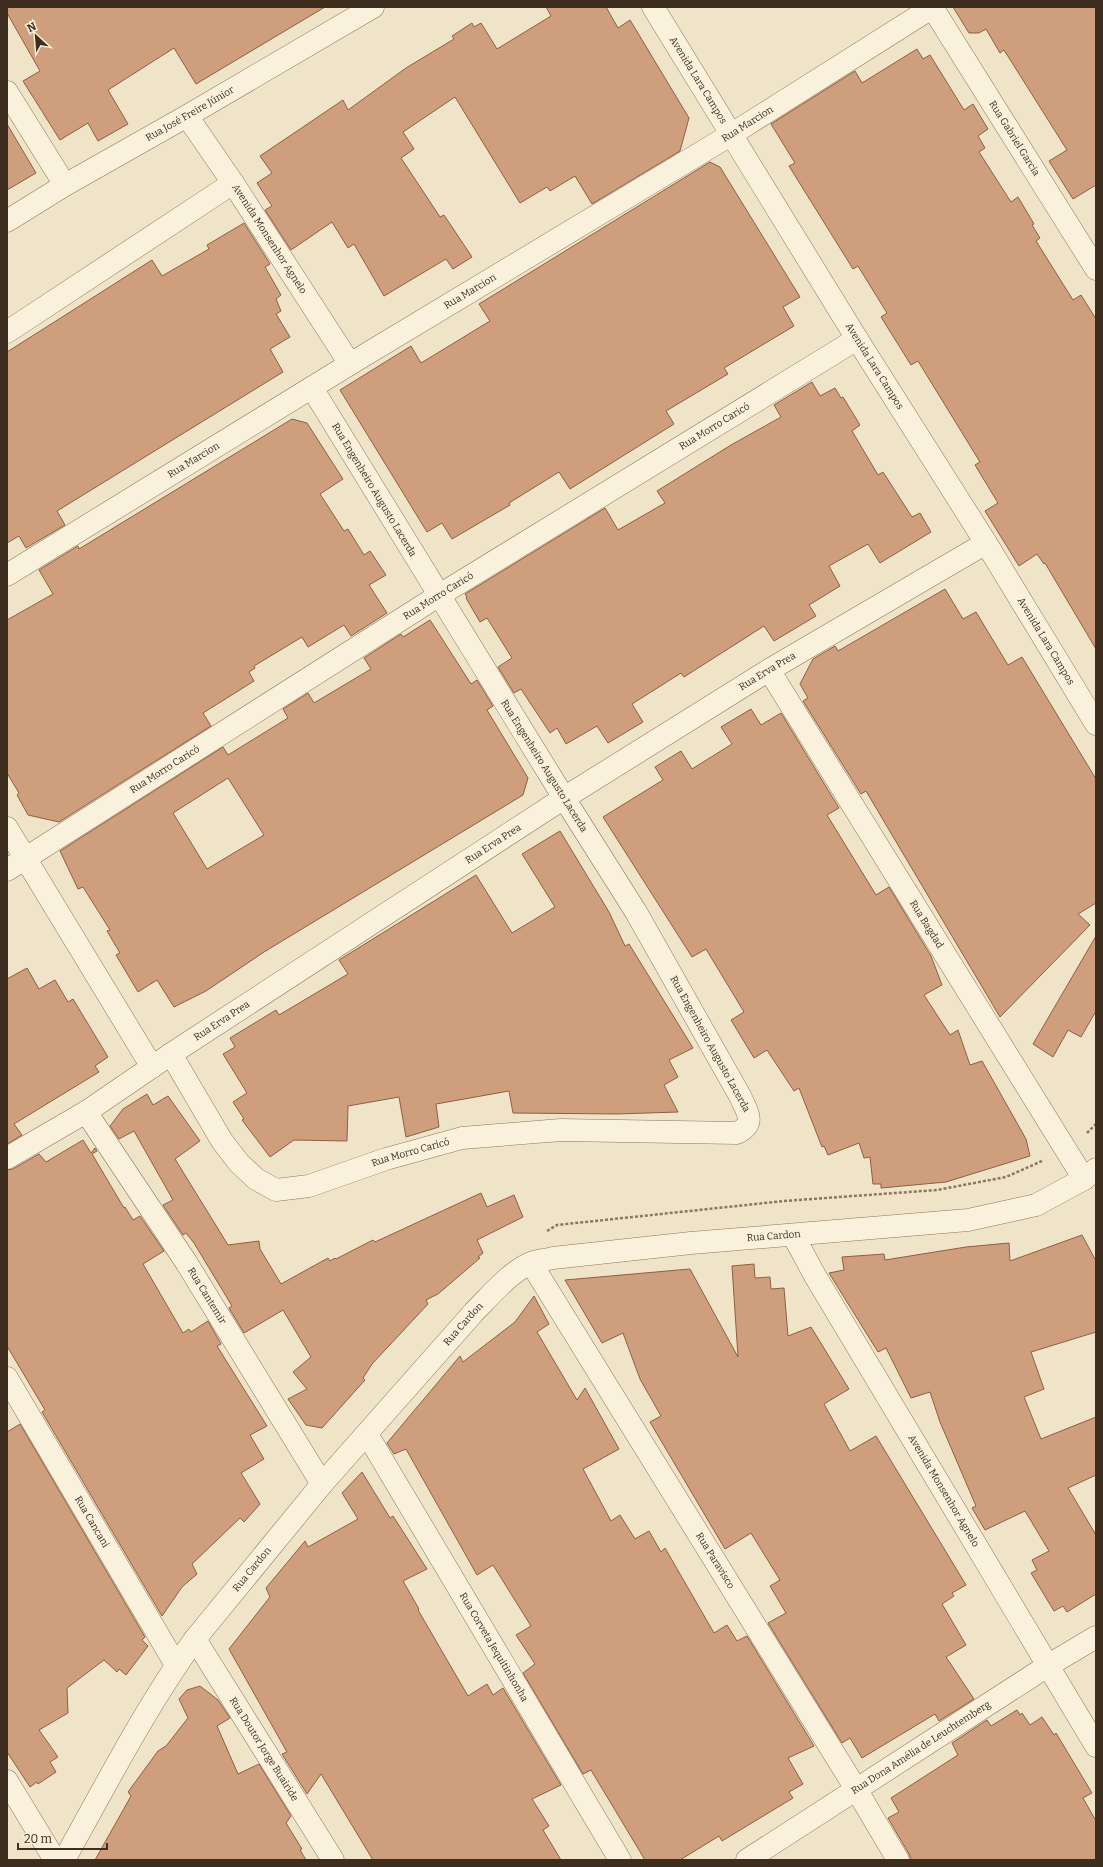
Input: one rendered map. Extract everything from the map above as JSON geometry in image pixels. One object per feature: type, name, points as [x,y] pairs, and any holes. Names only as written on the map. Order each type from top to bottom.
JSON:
[{"type":"street","name":"Rua José Freire Júnior","points":[[7,221],[65,185],[188,116],[373,7]]},
{"type":"street","name":"Avenida Lara Campos","points":[[653,7],[857,339],[986,543],[1096,724]]},
{"type":"street","name":"Rua Marcion","points":[[7,575],[350,364],[732,134],[933,7]]},
{"type":"street","name":"Rua Gabriel Garcia","points":[[933,7],[1096,269]]},
{"type":"street","points":[[7,92],[65,185]]},
{"type":"street","name":"Avenida Monsenhor Agnelo","points":[[188,116],[350,364]]},
{"type":"street","points":[[7,332],[233,183]]},
{"type":"street","name":"Rua Morro Caricó","points":[[16,864],[438,596],[857,339]]},
{"type":"street","name":"Rua Engenheiro Augusto Lacerda","points":[[312,388],[438,596],[636,912],[740,1096],[749,1116],[749,1123],[745,1129],[737,1133],[722,1133]]},
{"type":"street","name":"Rua Erva Prea","points":[[7,1158],[86,1112],[171,1054],[564,798],[768,670],[986,543]]},
{"type":"street","name":"Rua Bagdad","points":[[768,670],[1090,1174]]},
{"type":"street","points":[[7,828],[16,864],[152,1067]]},
{"type":"street","name":"Rua Morro Caricó","points":[[171,1054],[222,1141],[239,1163],[256,1179],[276,1190],[309,1186],[386,1159],[462,1138],[561,1130],[722,1133]]},
{"type":"street","name":"Rua Cantemir","points":[[86,1112],[186,1262],[322,1484]]},
{"type":"street","name":"Rua Cardon","points":[[64,1860],[125,1751],[176,1665],[195,1639],[322,1484],[474,1312],[499,1287],[531,1263],[553,1258],[683,1243],[968,1220],[1036,1205],[1090,1174]]},
{"type":"street","name":"Avenida Monsenhor Agnelo","points":[[793,1235],[818,1280],[1096,1746]]},
{"type":"street","name":"Rua Paravisco","points":[[531,1263],[856,1789],[898,1860]]},
{"type":"street","name":"Rua Cancani","points":[[7,1378],[176,1665]]},
{"type":"street","name":"Rua Corveta Jequitinhonha","points":[[367,1434],[620,1860]]},
{"type":"street","name":"Rua Dona Amélia de Leuchtemberg","points":[[746,1860],[1049,1665],[1096,1637]]},
{"type":"street","name":"Rua Doutor Jorge Buairide","points":[[195,1639],[333,1860]]},
{"type":"street","points":[[7,1781],[54,1860]]},
{"type":"path","points":[[1088,1132],[1096,1124]]},
{"type":"building","points":[[7,7],[325,7],[196,84],[174,48],[108,90],[128,124],[98,141],[88,123],[60,140],[23,81],[40,71],[7,13]]},
{"type":"building","points":[[546,7],[606,7],[618,28],[630,20],[689,118],[680,151],[592,204],[575,176],[550,191],[547,187],[520,203],[455,97],[403,132],[414,149],[401,158],[440,217],[444,215],[472,257],[453,269],[446,259],[384,296],[354,244],[348,248],[332,222],[291,250],[265,210],[272,206],[257,183],[272,173],[260,156],[343,100],[348,110],[406,68],[454,39],[452,36],[472,23],[474,27],[481,23],[497,49],[551,16]]},
{"type":"building","points":[[953,7],[1096,7],[1096,185],[1073,199],[1049,161],[1067,150],[1004,50],[1000,53],[986,29],[979,33],[969,33]]},
{"type":"building","points":[[917,49],[923,59],[930,55],[964,110],[973,104],[988,129],[978,136],[985,148],[979,152],[1011,202],[1018,197],[1034,224],[1032,225],[1040,238],[1036,241],[1073,300],[1081,295],[1096,319],[1096,649],[1045,563],[1044,564],[1037,554],[1019,566],[985,511],[998,503],[975,465],[980,462],[918,361],[911,365],[881,317],[887,313],[858,266],[853,269],[789,166],[795,163],[771,124],[855,71],[862,83]]},
{"type":"building","points":[[7,124],[36,173],[7,190]]},
{"type":"building","points":[[710,162],[720,167],[800,297],[783,307],[794,326],[724,368],[728,374],[666,411],[674,424],[570,489],[559,472],[509,503],[510,505],[452,539],[442,523],[427,532],[340,390],[411,346],[421,363],[490,321],[479,304]]},
{"type":"building","points":[[244,223],[270,264],[265,267],[281,295],[276,299],[281,311],[276,314],[290,337],[270,349],[283,372],[57,511],[65,525],[26,548],[19,536],[7,543],[7,352],[152,260],[162,276],[209,249],[207,245]]},
{"type":"building","points":[[812,382],[820,396],[835,388],[841,398],[843,397],[860,425],[852,431],[878,475],[883,472],[912,517],[920,513],[931,532],[880,563],[868,544],[829,566],[840,586],[809,605],[816,616],[774,641],[764,626],[684,677],[681,673],[632,704],[643,722],[608,743],[597,726],[566,744],[557,728],[550,733],[521,689],[514,693],[498,667],[512,658],[487,618],[480,622],[465,594],[605,508],[618,530],[665,503],[657,491],[731,445],[781,417],[774,405]]},
{"type":"building","points":[[292,419],[307,423],[343,479],[320,494],[344,531],[348,529],[364,555],[370,551],[386,575],[369,585],[387,613],[351,636],[344,625],[308,647],[302,637],[254,666],[255,668],[249,672],[254,681],[203,713],[211,726],[59,822],[28,815],[17,795],[19,793],[7,773],[7,620],[53,594],[39,570],[78,546],[79,549]]},
{"type":"building","points":[[945,589],[963,619],[976,612],[1008,665],[1022,657],[1096,779],[1096,903],[1078,914],[1090,925],[1000,1017],[866,791],[861,794],[803,701],[808,698],[800,684],[813,659],[835,646],[838,651]]},
{"type":"building","points":[[430,620],[471,684],[477,680],[493,706],[487,710],[528,778],[523,795],[264,952],[206,991],[174,1007],[157,980],[138,992],[116,955],[120,953],[107,931],[110,930],[83,887],[78,889],[60,851],[223,747],[228,755],[288,718],[283,709],[308,693],[314,703],[371,669],[364,658],[401,634],[403,637]],"holes":[[[228,778],[264,835],[207,869],[173,813]]]},
{"type":"building","points":[[751,709],[761,725],[781,713],[839,808],[827,815],[876,895],[889,887],[931,956],[942,985],[924,995],[950,1035],[958,1030],[970,1065],[982,1061],[1026,1139],[1030,1156],[946,1182],[881,1188],[881,1184],[873,1184],[870,1157],[864,1158],[859,1143],[828,1155],[824,1146],[822,1147],[799,1088],[794,1091],[767,1050],[754,1058],[731,1020],[744,1012],[706,949],[692,957],[603,817],[663,780],[655,767],[681,751],[692,769],[732,744],[721,727]]},
{"type":"building","points":[[560,831],[609,912],[625,946],[629,944],[693,1048],[669,1060],[678,1077],[664,1085],[678,1112],[617,1114],[513,1113],[509,1091],[436,1104],[439,1127],[406,1137],[399,1097],[348,1106],[347,1141],[294,1140],[270,1157],[242,1120],[244,1119],[233,1102],[247,1093],[223,1054],[235,1047],[230,1038],[276,1010],[279,1015],[348,974],[339,960],[476,875],[512,933],[555,907],[522,854]]},
{"type":"building","points":[[1096,936],[1096,1011],[1081,1037],[1068,1030],[1053,1057],[1033,1044]]},
{"type":"building","points":[[27,968],[39,989],[55,980],[68,1002],[73,999],[108,1057],[95,1066],[99,1072],[14,1124],[22,1135],[7,1144],[7,979]]},
{"type":"building","points":[[147,1094],[153,1105],[168,1096],[200,1141],[175,1159],[228,1245],[259,1241],[260,1249],[281,1284],[328,1258],[330,1261],[335,1258],[336,1259],[373,1240],[375,1242],[481,1193],[487,1207],[514,1195],[523,1217],[477,1240],[483,1253],[478,1257],[480,1258],[438,1294],[426,1300],[428,1304],[372,1364],[363,1378],[365,1380],[322,1428],[306,1425],[288,1399],[307,1389],[293,1372],[311,1357],[283,1310],[244,1333],[229,1308],[232,1306],[194,1243],[186,1233],[183,1235],[163,1205],[173,1200],[134,1131],[119,1139],[110,1126],[123,1109]]},
{"type":"building","points":[[83,1140],[91,1153],[95,1148],[97,1151],[92,1154],[124,1208],[125,1207],[133,1220],[140,1216],[164,1251],[143,1264],[183,1333],[189,1329],[191,1332],[208,1321],[221,1344],[217,1346],[267,1426],[250,1435],[264,1459],[241,1473],[260,1504],[244,1522],[240,1518],[192,1564],[197,1574],[182,1587],[162,1616],[42,1412],[45,1410],[7,1346],[7,1170],[13,1169],[39,1154],[46,1162]]},
{"type":"building","points":[[1082,1235],[1096,1261],[1096,1332],[1031,1352],[1044,1389],[1024,1397],[1041,1439],[1096,1417],[1096,1475],[1068,1488],[1096,1535],[1096,1594],[1067,1612],[1063,1606],[1054,1611],[1031,1573],[1037,1570],[1032,1560],[1049,1551],[1025,1511],[985,1530],[972,1508],[976,1506],[940,1422],[930,1392],[911,1398],[886,1348],[878,1352],[829,1273],[844,1270],[842,1257],[884,1254],[885,1260],[966,1247],[1009,1243],[1010,1261]]},
{"type":"building","points":[[754,1264],[755,1278],[770,1277],[771,1289],[784,1288],[788,1336],[811,1327],[849,1389],[824,1404],[850,1451],[876,1436],[966,1585],[952,1593],[954,1596],[942,1604],[966,1645],[946,1657],[974,1699],[939,1721],[935,1714],[862,1758],[850,1738],[842,1743],[768,1623],[786,1613],[770,1586],[780,1580],[751,1533],[725,1549],[650,1422],[661,1416],[640,1379],[623,1333],[602,1343],[565,1280],[690,1269],[738,1357],[732,1266]]},
{"type":"building","points":[[534,1296],[549,1324],[537,1332],[577,1400],[585,1388],[619,1449],[583,1469],[611,1521],[620,1515],[635,1539],[649,1531],[661,1552],[665,1548],[714,1633],[727,1625],[737,1641],[747,1636],[814,1746],[788,1758],[803,1784],[789,1792],[793,1798],[722,1841],[719,1836],[680,1860],[645,1860],[591,1770],[583,1774],[523,1673],[535,1664],[516,1635],[531,1626],[493,1565],[477,1575],[406,1449],[394,1454],[387,1443],[460,1356],[463,1362],[515,1322]]},
{"type":"building","points":[[20,1424],[145,1637],[142,1640],[148,1646],[126,1675],[119,1669],[117,1672],[104,1660],[67,1688],[68,1713],[39,1730],[58,1757],[50,1762],[56,1772],[38,1784],[37,1782],[30,1787],[7,1752],[7,1432]]},
{"type":"building","points":[[362,1472],[390,1518],[393,1516],[427,1569],[403,1581],[419,1609],[418,1610],[468,1696],[487,1684],[493,1695],[503,1688],[561,1785],[532,1799],[549,1826],[543,1830],[561,1860],[373,1860],[321,1774],[307,1794],[282,1754],[287,1752],[229,1649],[270,1597],[266,1588],[305,1541],[308,1547],[358,1519],[342,1493]]},
{"type":"building","points":[[200,1686],[218,1700],[230,1718],[217,1726],[238,1774],[259,1764],[291,1816],[286,1823],[302,1849],[300,1850],[306,1860],[95,1860],[131,1796],[128,1792],[158,1751],[166,1746],[188,1718],[179,1699],[187,1690]]},
{"type":"building","points":[[1017,1710],[1020,1715],[1022,1713],[1030,1725],[1042,1717],[1054,1735],[1056,1733],[1092,1793],[1083,1798],[1096,1821],[1096,1860],[911,1860],[888,1818],[899,1812],[891,1798],[958,1755],[952,1743],[987,1720],[991,1726]]}]
